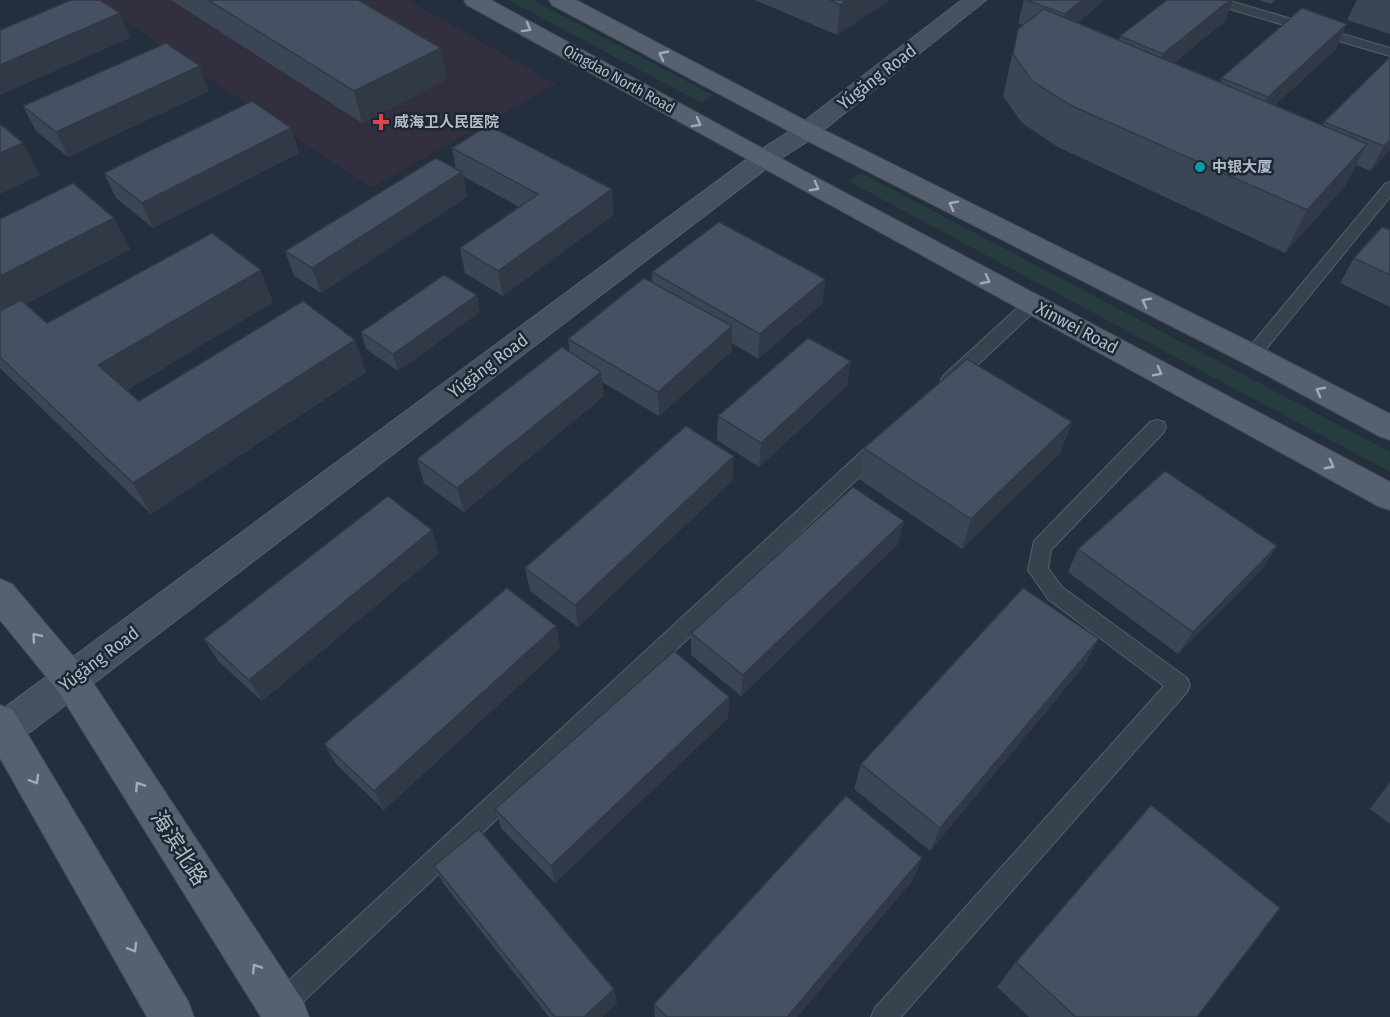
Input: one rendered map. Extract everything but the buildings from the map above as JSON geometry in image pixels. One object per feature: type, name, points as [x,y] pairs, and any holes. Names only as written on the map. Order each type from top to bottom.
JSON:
[{"type":"main road","name":"Qingdao North Road","points":[[475,0],[763,159]]},
{"type":"main road","points":[[560,0],[807,131],[1252,355],[1390,428]]},
{"type":"main road","name":"Xinwei Road","points":[[763,159],[1390,497]]},
{"type":"main road","name":"海滨北路","points":[[0,594],[71,680],[284,1012]]},
{"type":"main road","points":[[2,728],[172,1017]]},
{"type":"street","name":"Yúgǎng Road","points":[[2,728],[71,680],[763,159],[807,131],[975,0]]},
{"type":"lane","points":[[1213,0],[1390,52]]},
{"type":"lane","points":[[1252,355],[1390,187]]},
{"type":"lane","points":[[936,394],[1032,304]]},
{"type":"lane","points":[[884,1017],[1179,685],[1055,593],[1038,570],[1041,547],[1157,427]]},
{"type":"lane","points":[[284,1012],[892,435]]},
{"type":"shaded area","name":"威海卫人民医院","points":[[94,0],[408,0],[556,84],[371,188]]},
{"type":"green space","points":[[508,0],[533,0],[713,95],[702,103]]},
{"type":"green space","points":[[861,173],[1390,452],[1390,472],[848,181]]},
{"type":"place","name":"威海卫人民医院","points":[[381,122]]},
{"type":"place","name":"中银大厦","points":[[1200,167]]}]
